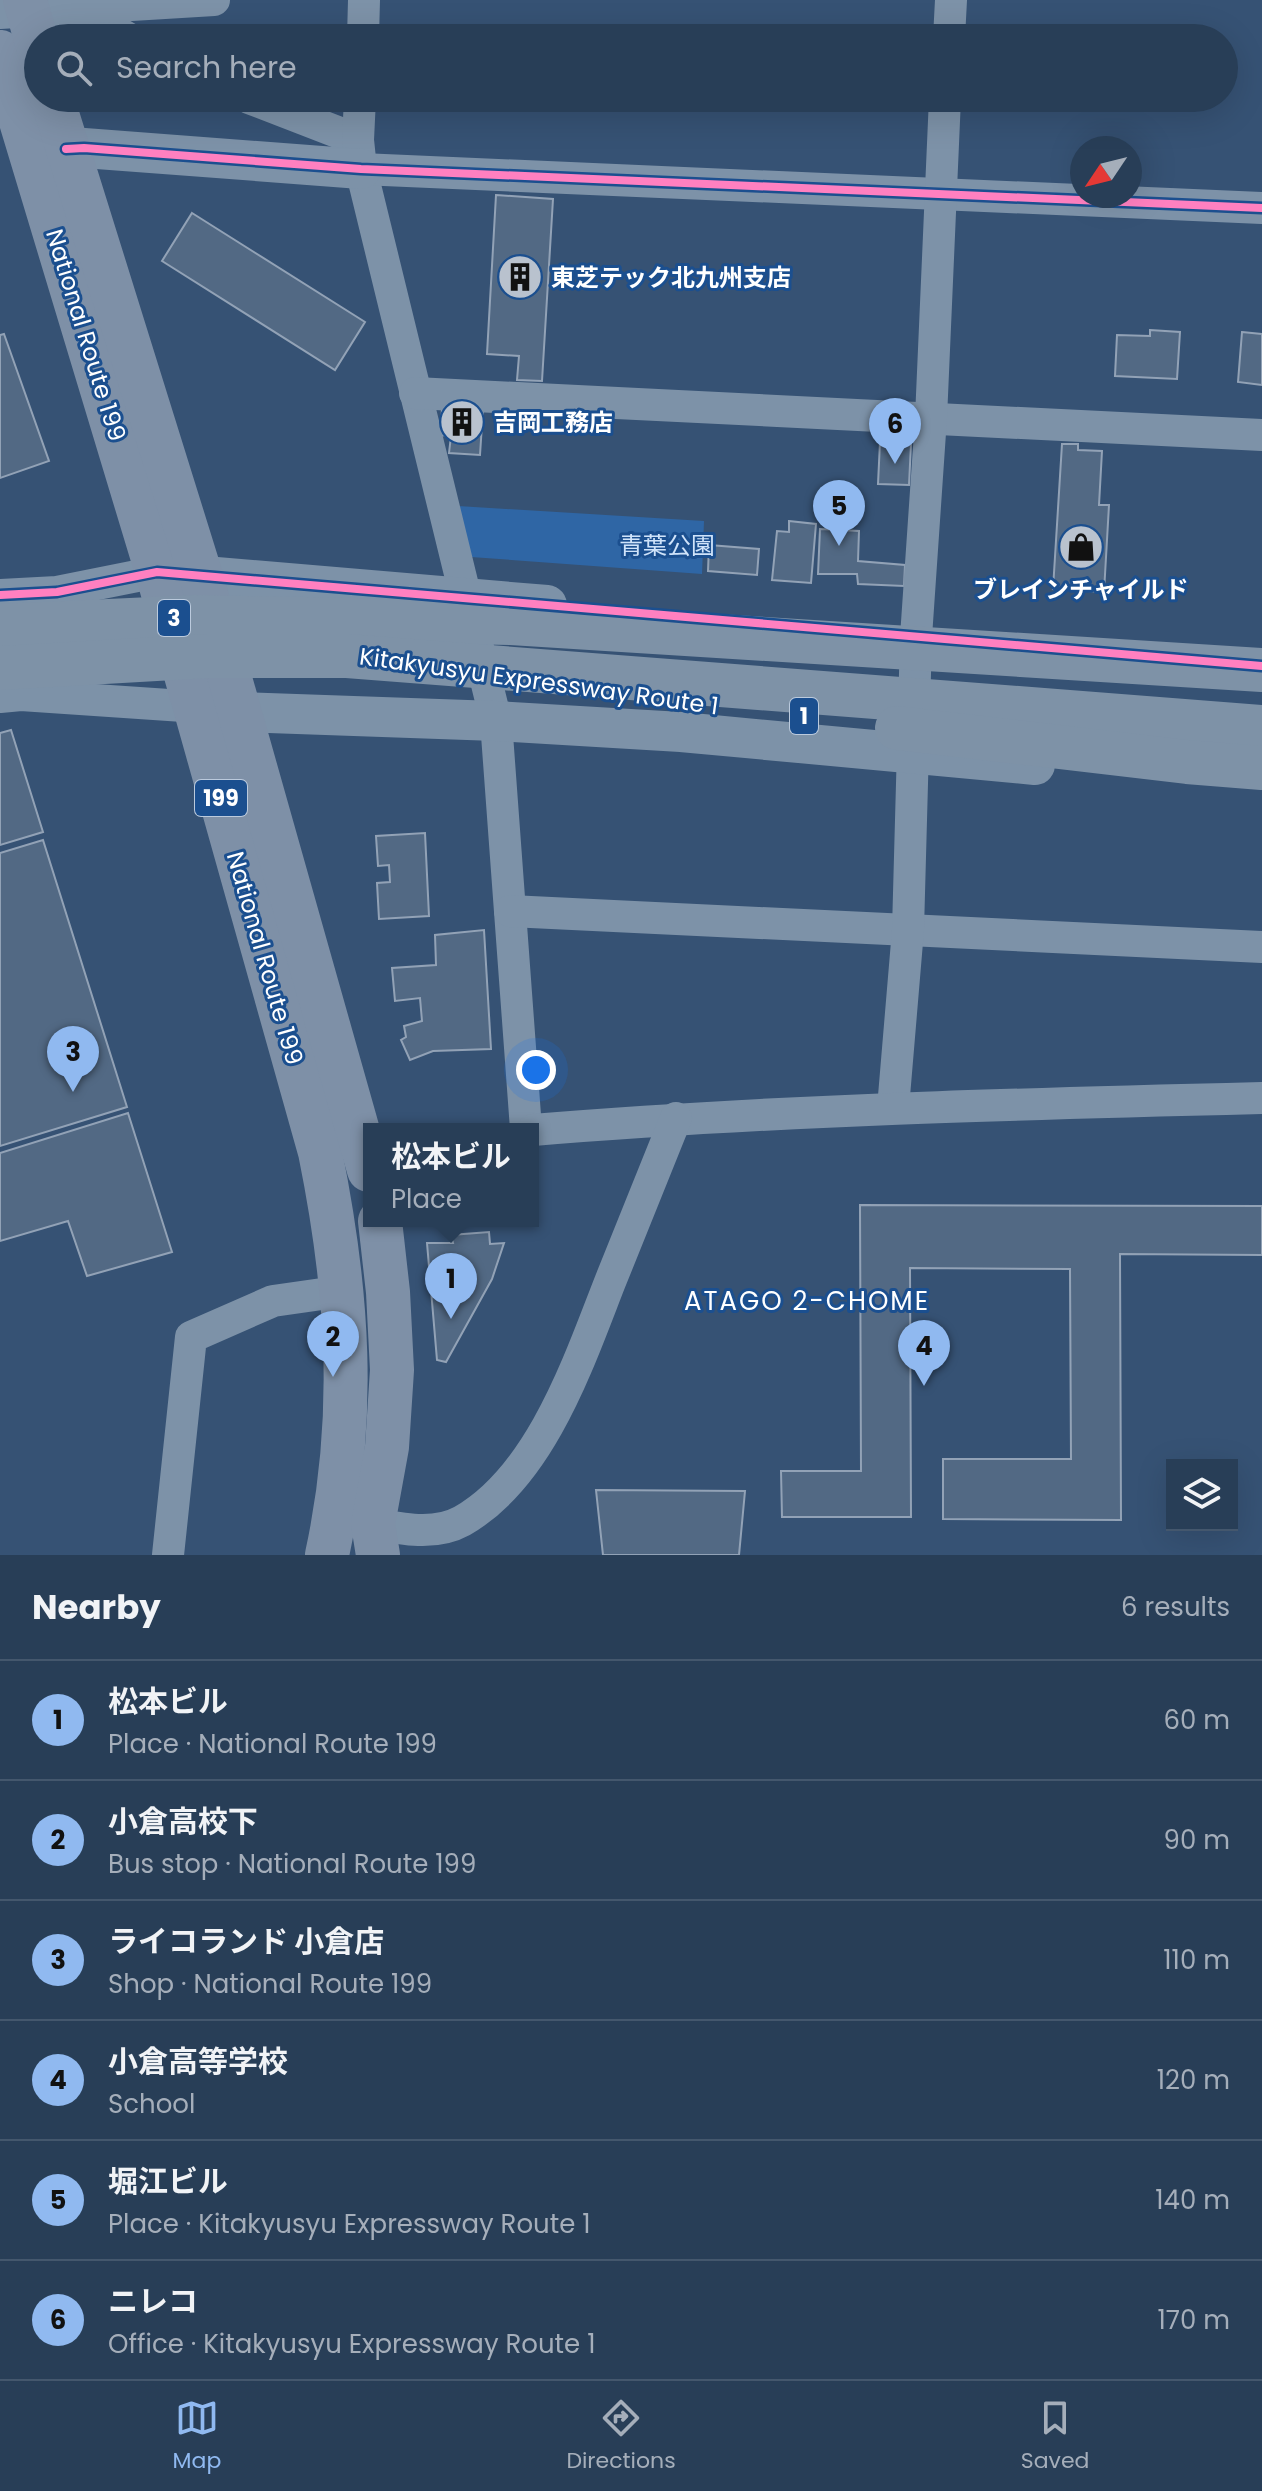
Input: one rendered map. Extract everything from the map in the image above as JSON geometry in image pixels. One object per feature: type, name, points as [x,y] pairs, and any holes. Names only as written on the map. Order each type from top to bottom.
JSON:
[{"type":"highway","name":"National Route 199","points":[[24,92],[10,42],[25,0]]},
{"type":"highway","name":"National Route 199","points":[[29,112],[320,1152],[343,1291],[346,1363],[343,1467],[327,1555]]},
{"type":"highway","name":"National Route 199","points":[[56,112],[201,576],[363,1140]]},
{"type":"highway","name":"3","points":[[0,626],[195,617],[347,637]]},
{"type":"highway","name":"Kitakyusyu Expressway Route 1","points":[[347,637],[666,631],[1262,668]]},
{"type":"highway","name":"3","points":[[0,668],[208,656],[347,637]]},
{"type":"highway","name":"Kitakyusyu Expressway Route 1","points":[[347,637],[1262,716]]},
{"type":"highway","name":"Kitakyusyu Expressway Route 1","points":[[347,637],[1262,727]]},
{"type":"highway","name":"Kitakyusyu Expressway Route 1","points":[[347,637],[867,725],[1262,768]]},
{"type":"highway","points":[[371,1545],[387,1447],[392,1370],[381,1227]]},
{"type":"street","points":[[45,24],[76,8],[214,0]]},
{"type":"street","points":[[363,24],[364,0]]},
{"type":"street","points":[[950,24],[951,0]]},
{"type":"street","points":[[76,8],[104,24]]},
{"type":"street","points":[[277,112],[360,154]]},
{"type":"street","points":[[360,112],[360,154],[496,721],[526,1123]]},
{"type":"street","points":[[893,1108],[908,930],[916,637],[931,418],[944,112]]},
{"type":"street","points":[[66,149],[360,154],[939,193],[1262,208]]},
{"type":"street","points":[[415,393],[1262,435]]},
{"type":"street","points":[[0,595],[57,592],[157,572],[1262,668]]},
{"type":"street","points":[[57,592],[75,700]]},
{"type":"street","points":[[0,697],[21,695],[195,706],[240,712],[496,721],[681,732],[1262,786]]},
{"type":"street","points":[[510,911],[1262,947]]},
{"type":"street","points":[[539,1129],[676,1118],[893,1108],[1262,1098]]},
{"type":"street","points":[[371,1545],[462,1521],[506,1484],[527,1458],[553,1418],[576,1369],[676,1118]]},
{"type":"street","points":[[320,1152],[363,1154]]},
{"type":"street","points":[[168,1555],[191,1337],[273,1301],[343,1291]]},
{"type":"green space","name":"青葉公園","points":[[458,506],[704,521],[702,574],[471,557]]},
{"type":"building","name":"東芝テック北九州支店","points":[[496,195],[553,199],[542,381],[517,380],[519,356],[487,354]]},
{"type":"building","points":[[192,213],[365,322],[335,370],[162,261]]},
{"type":"building","points":[[1150,330],[1180,332],[1177,379],[1115,376],[1117,335],[1150,336]]},
{"type":"building","points":[[1242,332],[1262,334],[1262,385],[1238,382]]},
{"type":"building","points":[[4,334],[49,461],[0,478],[0,335]]},
{"type":"building","name":"吉岡工務店","points":[[442,406],[483,409],[480,455],[449,453],[451,436],[441,435]]},
{"type":"building","points":[[880,442],[911,444],[909,485],[878,484]]},
{"type":"building","name":"ブレインチャイルド","points":[[1062,444],[1078,444],[1078,450],[1102,451],[1099,505],[1109,505],[1104,592],[1053,589]]},
{"type":"building","points":[[789,521],[816,524],[811,583],[772,580],[777,531],[789,532]]},
{"type":"building","points":[[820,529],[859,531],[858,561],[905,565],[904,586],[858,584],[857,574],[818,574]]},
{"type":"building","points":[[709,545],[759,549],[757,575],[708,571]]},
{"type":"building","points":[[11,730],[43,832],[0,845],[0,733]]},
{"type":"building","points":[[425,833],[429,916],[379,919],[377,883],[390,882],[389,865],[378,866],[376,836]]},
{"type":"building","points":[[43,840],[127,1107],[0,1146],[0,853]]},
{"type":"building","points":[[484,930],[491,1049],[433,1051],[410,1060],[401,1040],[406,1037],[404,1026],[422,1021],[420,998],[395,1001],[392,968],[436,965],[435,935]]},
{"type":"building","points":[[128,1113],[172,1252],[87,1276],[68,1221],[0,1241],[0,1153]]},
{"type":"building","points":[[860,1205],[1262,1206],[1262,1255],[1120,1254],[1121,1520],[943,1519],[943,1459],[1071,1459],[1070,1269],[910,1268],[911,1517],[782,1517],[781,1471],[861,1471]]},
{"type":"building","points":[[489,1232],[490,1244],[504,1243],[492,1279],[446,1362],[437,1360],[427,1243],[453,1243],[451,1235]]},
{"type":"building","points":[[596,1490],[745,1491],[739,1555],[603,1555]]},
{"type":"cycle path","points":[[66,149],[361,169],[1262,208]]},
{"type":"cycle path","points":[[0,595],[57,592],[157,572],[1262,666]]},
{"type":"place","name":"東芝テック北九州支店","points":[[520,277]]},
{"type":"place","name":"吉岡工務店","points":[[462,422]]},
{"type":"place","name":"ニレコ","points":[[895,464]]},
{"type":"place","name":"堀江ビル","points":[[839,546]]},
{"type":"place","name":"ブレインチャイルド","points":[[1081,547]]},
{"type":"place","name":"ライコランド 小倉店","points":[[73,1092]]},
{"type":"place","name":"松本ビル","points":[[451,1319]]},
{"type":"place","name":"小倉高校下","points":[[333,1377]]},
{"type":"place","name":"小倉高等学校","points":[[924,1386]]},
{"type":"district","name":"ATAGO 2-CHOME","points":[[807,1301]]}]
